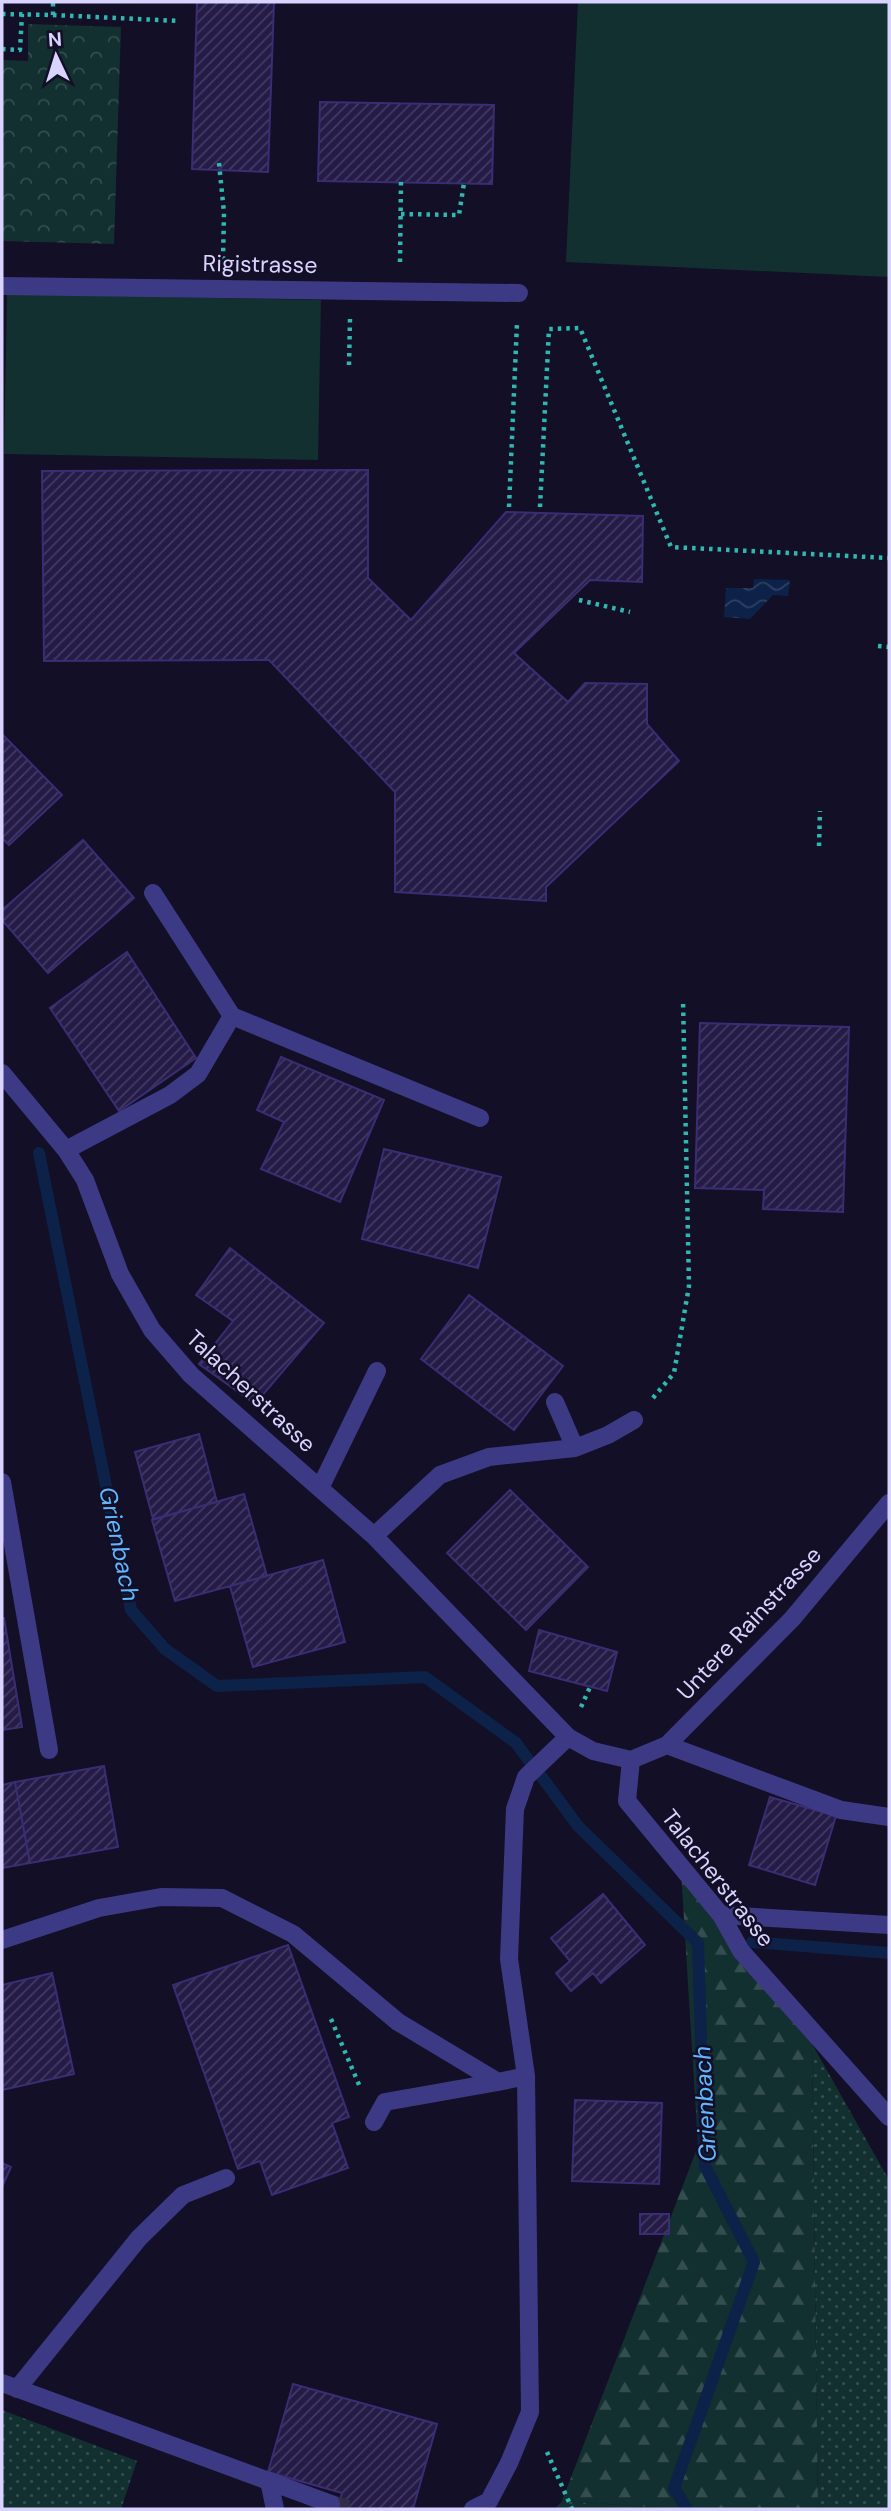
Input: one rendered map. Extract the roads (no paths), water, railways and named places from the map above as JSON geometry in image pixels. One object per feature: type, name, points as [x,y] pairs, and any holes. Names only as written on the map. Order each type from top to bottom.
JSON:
[{"type":"street","name":"Rigistrasse","points":[[2,286],[519,293]]},
{"type":"street","points":[[153,893],[232,1016],[480,1118]]},
{"type":"street","points":[[65,1150],[170,1096],[198,1074],[232,1016]]},
{"type":"street","name":"Talacherstrasse","points":[[2,1073],[65,1150],[85,1180],[120,1275],[152,1330],[191,1375],[374,1536],[564,1742],[631,1760],[627,1801],[721,1915],[741,1951],[889,2117]]},
{"type":"street","points":[[320,1488],[377,1371]]},
{"type":"street","points":[[555,1402],[575,1448]]},
{"type":"street","points":[[374,1536],[440,1475],[489,1457],[575,1448],[608,1435],[634,1420]]},
{"type":"street","points":[[2,1482],[49,1751]]},
{"type":"street","name":"Untere Rainstrasse","points":[[631,1760],[667,1745],[792,1619],[889,1503]]},
{"type":"street","points":[[473,2509],[489,2501],[509,2463],[530,2412],[526,2076],[509,1959],[515,1809],[526,1777],[564,1742]]},
{"type":"street","points":[[667,1745],[841,1810],[889,1817]]},
{"type":"street","points":[[2,1940],[99,1908],[161,1897],[222,1898],[293,1934],[398,2022],[498,2082]]},
{"type":"street","points":[[721,1915],[889,1925]]},
{"type":"street","points":[[374,2122],[385,2102],[526,2076]]},
{"type":"street","points":[[226,2178],[183,2195],[139,2238],[10,2386],[331,2504]]},
{"type":"street","points":[[269,2482],[275,2509]]},
{"type":"water","points":[[754,579],[790,580],[788,596],[773,595],[750,619],[724,617],[726,588],[753,588]]},
{"type":"waterway","name":"Grienbach","points":[[39,1153],[131,1610],[165,1649],[217,1686],[425,1677],[516,1743],[530,1762]]},
{"type":"waterway","name":"Grienbach","points":[[541,1776],[578,1826],[698,1943],[705,2166],[754,2262],[674,2488],[687,2509]]},
{"type":"waterway","points":[[752,1942],[889,1953]]},
{"type":"tunnel","points":[[331,2504],[348,2509]]}]
